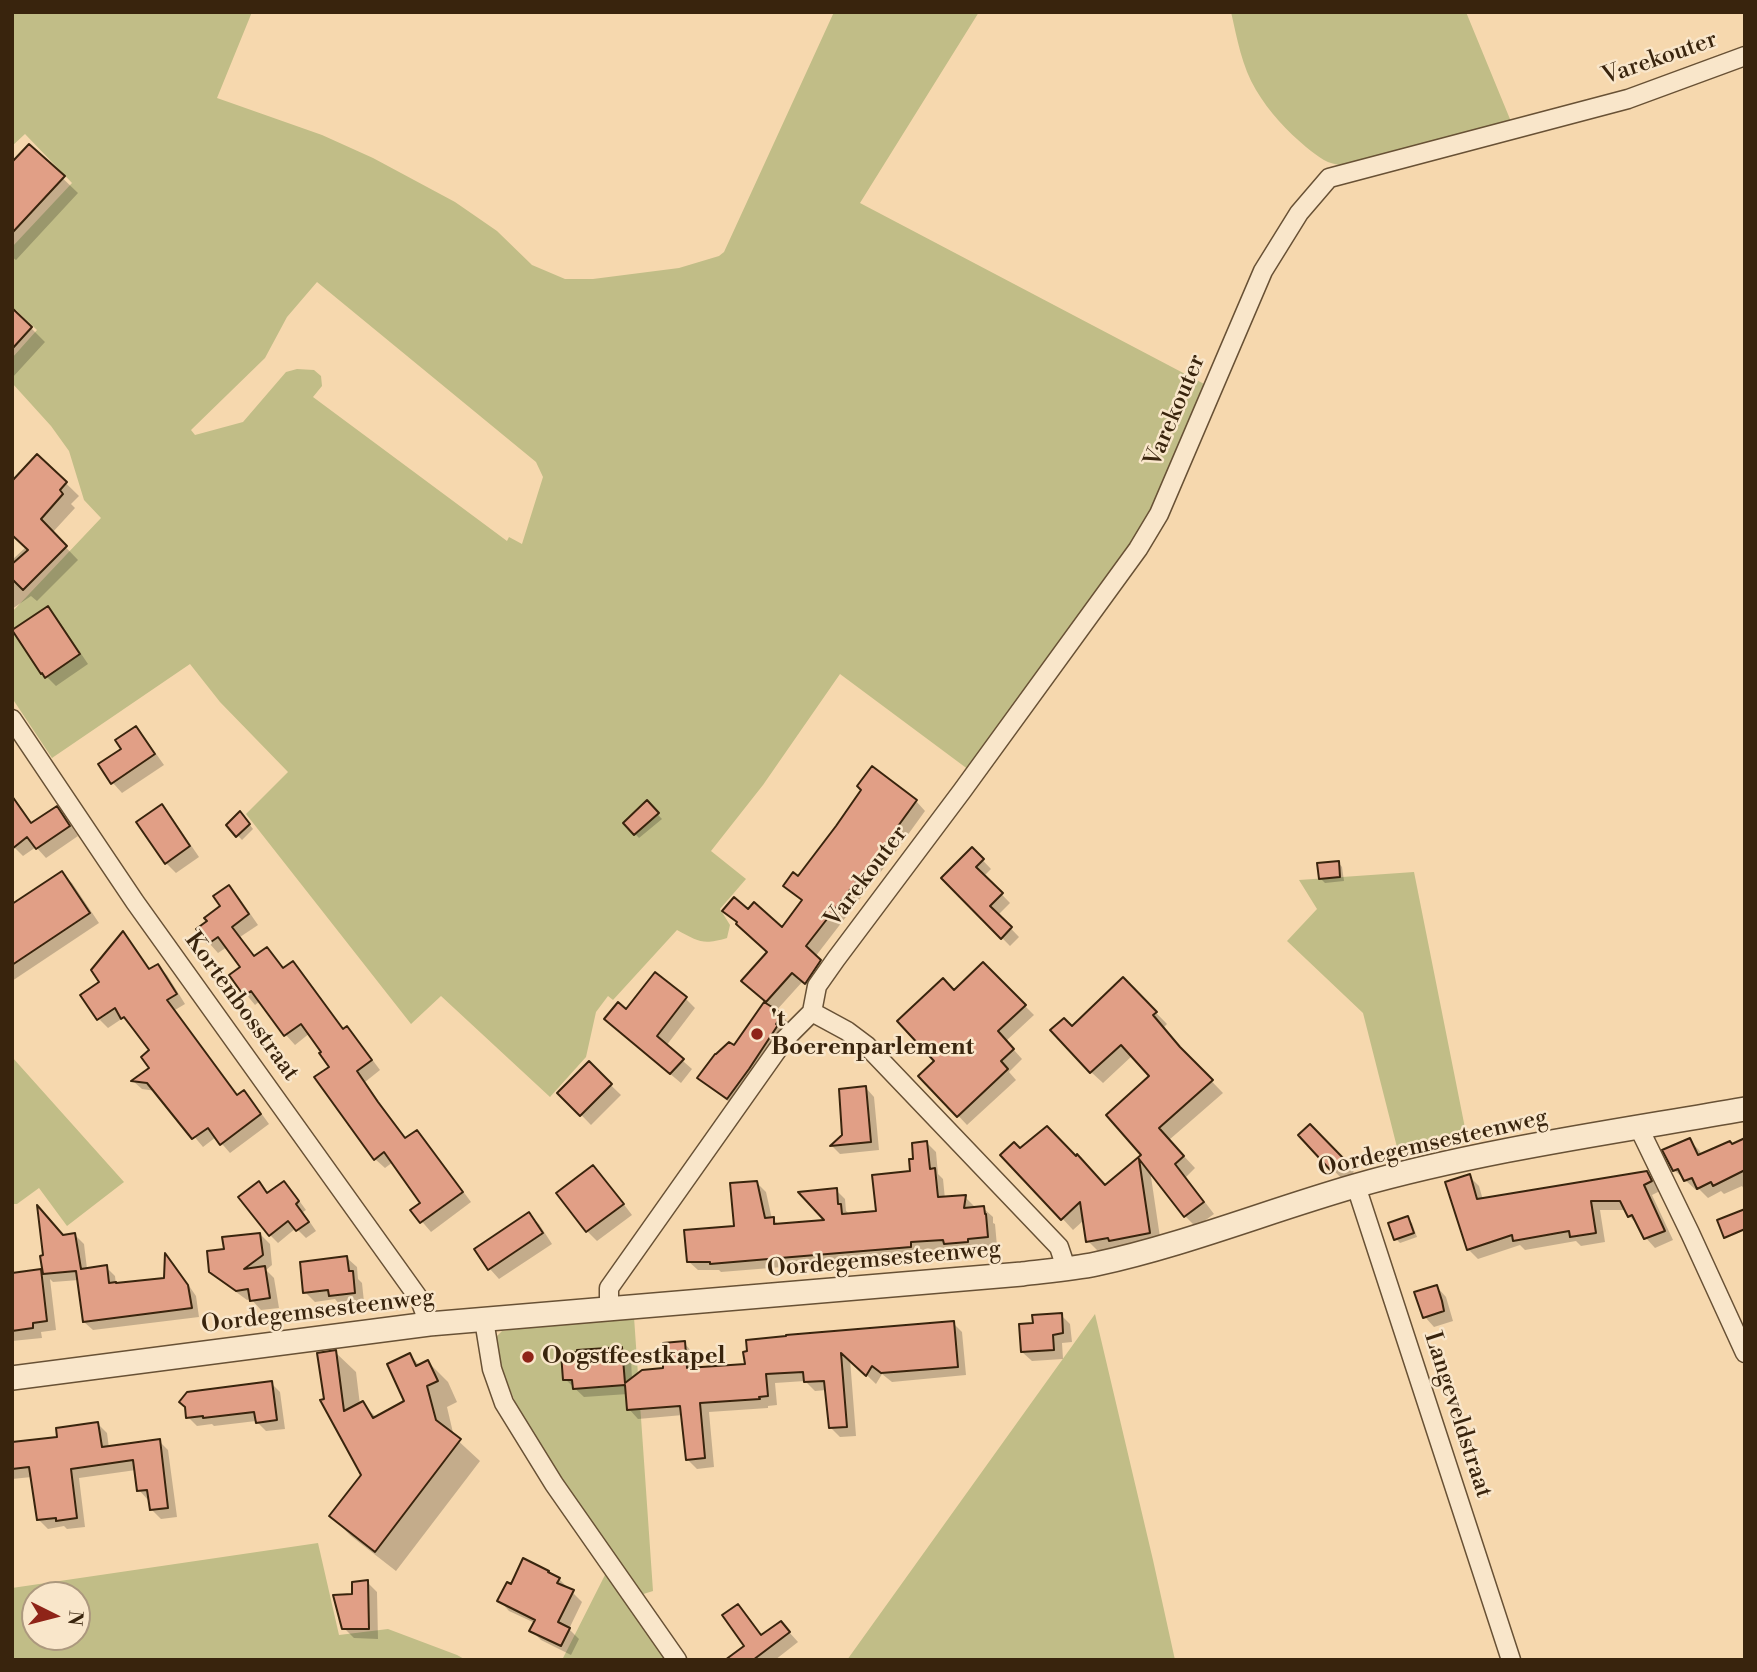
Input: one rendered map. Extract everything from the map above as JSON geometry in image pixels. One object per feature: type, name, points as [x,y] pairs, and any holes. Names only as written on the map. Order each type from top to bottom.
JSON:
[{"type":"street","name":"Varekouter","points":[[609,1310],[609,1288],[785,1039],[811,1012],[817,986],[836,958],[1138,550],[1159,514],[1263,271],[1299,213],[1329,178],[1628,99],[1745,55]]},
{"type":"street","name":"Kortenbosstraat","points":[[12,719],[135,902],[420,1300],[429,1324]]},
{"type":"street","points":[[811,1012],[847,1031],[867,1046],[1059,1247],[1066,1268]]},
{"type":"street","name":"Oordegemsesteenweg","points":[[12,1378],[429,1324],[1022,1274],[1094,1264],[1356,1186],[1473,1157],[1745,1109]]},
{"type":"street","points":[[1638,1126],[1745,1353]]},
{"type":"street","name":"Langeveldstraat","points":[[1356,1186],[1511,1660]]},
{"type":"street","points":[[484,1320],[492,1369],[504,1403],[554,1484],[677,1660]]},
{"type":"shaded area","points":[[12,12],[252,12],[217,98],[322,135],[373,158],[455,202],[497,231],[532,265],[565,279],[593,279],[679,268],[724,252],[834,12],[979,12],[860,203],[1208,386],[1140,533],[969,770],[840,674],[763,785],[711,851],[746,879],[720,909],[730,925],[727,938],[701,941],[677,930],[613,1000],[608,996],[596,1012],[586,1057],[550,1097],[441,996],[411,1024],[246,814],[288,772],[220,702],[190,664],[52,758],[12,698],[12,612],[101,518],[84,500],[69,451],[51,426],[12,383],[12,358],[37,330],[16,310],[12,313],[12,247],[72,183],[25,134],[12,146]],"holes":[[[317,282],[536,462],[543,477],[522,544],[509,537],[507,541],[313,397],[322,386],[321,376],[314,370],[297,369],[286,372],[243,422],[195,435],[191,430],[265,358],[287,317]]]},
{"type":"shaded area","points":[[1231,12],[1466,12],[1512,124],[1344,165],[1328,162],[1292,134],[1261,98],[1244,62]]},
{"type":"shaded area","points":[[1414,872],[1468,1143],[1400,1159],[1363,1013],[1287,941],[1317,909],[1299,880]]},
{"type":"shaded area","points":[[12,1057],[124,1182],[67,1226],[39,1188],[17,1204],[12,1204]]},
{"type":"shaded area","points":[[1095,1314],[1175,1660],[847,1660]]},
{"type":"shaded area","points":[[634,1317],[653,1591],[637,1596],[576,1507],[520,1414],[495,1345],[497,1336],[502,1331]]},
{"type":"shaded area","points":[[318,1543],[339,1635],[388,1629],[466,1660],[12,1660],[12,1588],[21,1587],[21,1651],[91,1651],[91,1581],[60,1581]]},
{"type":"shaded area","points":[[607,1571],[668,1660],[562,1660]]},
{"type":"building","points":[[29,144],[65,176],[12,233],[12,162]]},
{"type":"building","points":[[12,308],[32,327],[12,349]]},
{"type":"building","points":[[37,454],[67,482],[60,490],[63,494],[41,519],[67,546],[23,590],[12,579],[12,564],[28,550],[12,535],[12,481]]},
{"type":"building","points":[[48,606],[80,654],[45,678],[12,630]]},
{"type":"building","points":[[136,726],[155,754],[111,784],[98,764],[121,749],[115,740]]},
{"type":"building","points":[[872,766],[917,800],[806,946],[821,960],[805,984],[792,973],[766,1002],[741,981],[767,952],[722,911],[734,897],[748,909],[754,902],[782,927],[802,900],[783,886],[793,872],[798,876],[836,826],[861,790],[857,786]]},
{"type":"building","points":[[12,796],[31,823],[57,806],[70,826],[36,849],[27,837],[12,849]]},
{"type":"building","points":[[647,800],[659,813],[634,835],[623,823]]},
{"type":"building","points":[[162,804],[190,846],[165,864],[136,822]]},
{"type":"building","points":[[240,811],[250,824],[236,837],[226,825]]},
{"type":"building","points":[[972,847],[984,859],[976,867],[1003,893],[990,906],[1012,927],[1001,939],[941,878]]},
{"type":"building","points":[[1339,861],[1340,877],[1319,879],[1317,863]]},
{"type":"building","points":[[62,871],[90,913],[12,965],[12,904]]},
{"type":"building","points":[[229,885],[249,914],[232,927],[254,956],[267,947],[283,968],[293,961],[343,1029],[347,1026],[372,1060],[357,1071],[378,1102],[405,1138],[417,1130],[463,1192],[420,1223],[410,1210],[420,1203],[384,1152],[374,1160],[314,1077],[329,1067],[301,1024],[284,1036],[251,991],[244,996],[229,975],[240,967],[218,937],[208,944],[196,929],[207,921],[204,918],[220,906],[213,896]]},
{"type":"building","points":[[123,931],[149,969],[158,964],[177,994],[167,1000],[237,1095],[244,1090],[261,1114],[220,1145],[208,1128],[192,1139],[147,1083],[131,1081],[149,1068],[141,1057],[149,1050],[124,1017],[121,1019],[115,1008],[97,1020],[80,995],[99,982],[91,970]]},
{"type":"building","points":[[983,962],[1026,1005],[998,1031],[1014,1049],[1001,1061],[1008,1069],[957,1117],[918,1076],[934,1061],[897,1021],[943,978],[954,990]]},
{"type":"building","points":[[655,972],[687,997],[657,1036],[684,1059],[670,1074],[604,1019],[618,1002],[626,1009]]},
{"type":"building","points":[[1123,977],[1157,1012],[1153,1015],[1180,1047],[1213,1080],[1159,1128],[1184,1156],[1175,1164],[1204,1202],[1184,1217],[1139,1159],[1150,1233],[1109,1241],[1108,1238],[1086,1242],[1080,1202],[1061,1220],[1000,1155],[1014,1142],[1020,1148],[1047,1126],[1105,1185],[1141,1155],[1106,1115],[1149,1076],[1121,1045],[1090,1073],[1050,1030],[1064,1018],[1072,1026]]},
{"type":"building","points":[[764,1002],[783,1014],[727,1099],[697,1078],[715,1054],[729,1042],[734,1045]]},
{"type":"building","points":[[589,1061],[612,1084],[580,1116],[557,1093]]},
{"type":"building","points":[[866,1086],[871,1142],[830,1146],[842,1135],[839,1089]]},
{"type":"building","points":[[1310,1124],[1346,1161],[1333,1173],[1298,1135]]},
{"type":"building","points":[[1690,1138],[1698,1155],[1730,1141],[1732,1144],[1745,1138],[1745,1170],[1713,1186],[1711,1182],[1697,1189],[1692,1178],[1684,1181],[1678,1169],[1673,1171],[1662,1150]]},
{"type":"building","points":[[927,1141],[930,1169],[935,1168],[938,1197],[966,1195],[964,1208],[984,1206],[988,1237],[968,1239],[968,1242],[911,1242],[911,1247],[710,1264],[687,1262],[684,1230],[734,1226],[730,1183],[757,1181],[765,1218],[774,1217],[774,1224],[824,1220],[798,1192],[837,1188],[842,1214],[876,1211],[872,1175],[910,1171],[909,1159],[913,1159],[912,1143]]},
{"type":"building","points":[[593,1165],[624,1204],[586,1232],[556,1193]]},
{"type":"building","points":[[1647,1171],[1652,1181],[1644,1185],[1665,1231],[1644,1239],[1632,1215],[1628,1217],[1620,1201],[1591,1201],[1596,1233],[1570,1237],[1569,1231],[1513,1241],[1512,1235],[1467,1250],[1445,1182],[1470,1174],[1477,1199]]},
{"type":"building","points":[[259,1181],[267,1193],[284,1181],[299,1201],[296,1204],[309,1222],[296,1231],[288,1221],[269,1236],[238,1197]]},
{"type":"building","points":[[37,1205],[63,1235],[75,1233],[81,1269],[107,1265],[109,1283],[164,1278],[165,1253],[188,1285],[192,1308],[83,1322],[76,1271],[43,1274]]},
{"type":"building","points":[[1745,1209],[1745,1229],[1724,1238],[1717,1220]]},
{"type":"building","points":[[529,1212],[543,1233],[488,1270],[474,1249]]},
{"type":"building","points":[[1408,1216],[1414,1233],[1394,1240],[1388,1223]]},
{"type":"building","points":[[260,1233],[263,1255],[244,1269],[265,1266],[270,1298],[250,1301],[248,1289],[236,1291],[209,1272],[207,1251],[224,1249],[222,1237]]},
{"type":"building","points":[[347,1256],[349,1271],[353,1271],[355,1293],[329,1296],[328,1290],[303,1293],[300,1262]]},
{"type":"building","points":[[41,1269],[47,1321],[33,1323],[33,1328],[12,1331],[12,1273]]},
{"type":"building","points":[[1437,1285],[1444,1311],[1423,1318],[1414,1292]]},
{"type":"building","points":[[1062,1313],[1063,1333],[1053,1335],[1054,1350],[1021,1352],[1019,1324],[1033,1323],[1032,1315]]},
{"type":"building","points":[[954,1321],[958,1367],[881,1373],[872,1366],[866,1376],[841,1353],[847,1427],[829,1428],[824,1381],[804,1382],[803,1372],[766,1374],[768,1396],[759,1397],[760,1399],[700,1403],[705,1458],[686,1460],[680,1406],[627,1410],[625,1385],[573,1389],[572,1380],[563,1380],[561,1353],[577,1350],[622,1347],[625,1383],[642,1370],[663,1368],[663,1343],[685,1341],[687,1368],[745,1364],[743,1352],[747,1351],[746,1340]]},
{"type":"building","points":[[336,1350],[344,1411],[363,1401],[373,1418],[404,1401],[387,1364],[410,1353],[416,1366],[428,1360],[438,1381],[427,1386],[436,1420],[461,1439],[375,1552],[329,1516],[361,1475],[320,1400],[324,1399],[317,1353]]},
{"type":"building","points":[[272,1381],[277,1420],[256,1423],[254,1412],[186,1418],[185,1407],[179,1402],[187,1392]]},
{"type":"building","points":[[98,1422],[102,1447],[160,1439],[168,1508],[150,1510],[147,1490],[137,1491],[133,1460],[71,1469],[77,1518],[37,1520],[29,1467],[12,1469],[12,1442],[57,1437],[56,1428]]},
{"type":"building","points":[[523,1558],[560,1578],[557,1583],[574,1590],[558,1622],[570,1628],[561,1646],[529,1631],[535,1620],[497,1601],[507,1582],[511,1584]]},
{"type":"building","points":[[368,1580],[369,1629],[342,1629],[333,1595],[352,1594],[352,1582]]},
{"type":"building","points":[[738,1604],[761,1635],[781,1621],[790,1632],[753,1660],[725,1660],[744,1646],[722,1615]]},
{"type":"place","name":"'t Boerenparlement","points":[[757,1034]]},
{"type":"place","name":"Oogstfeestkapel","points":[[528,1357]]}]
